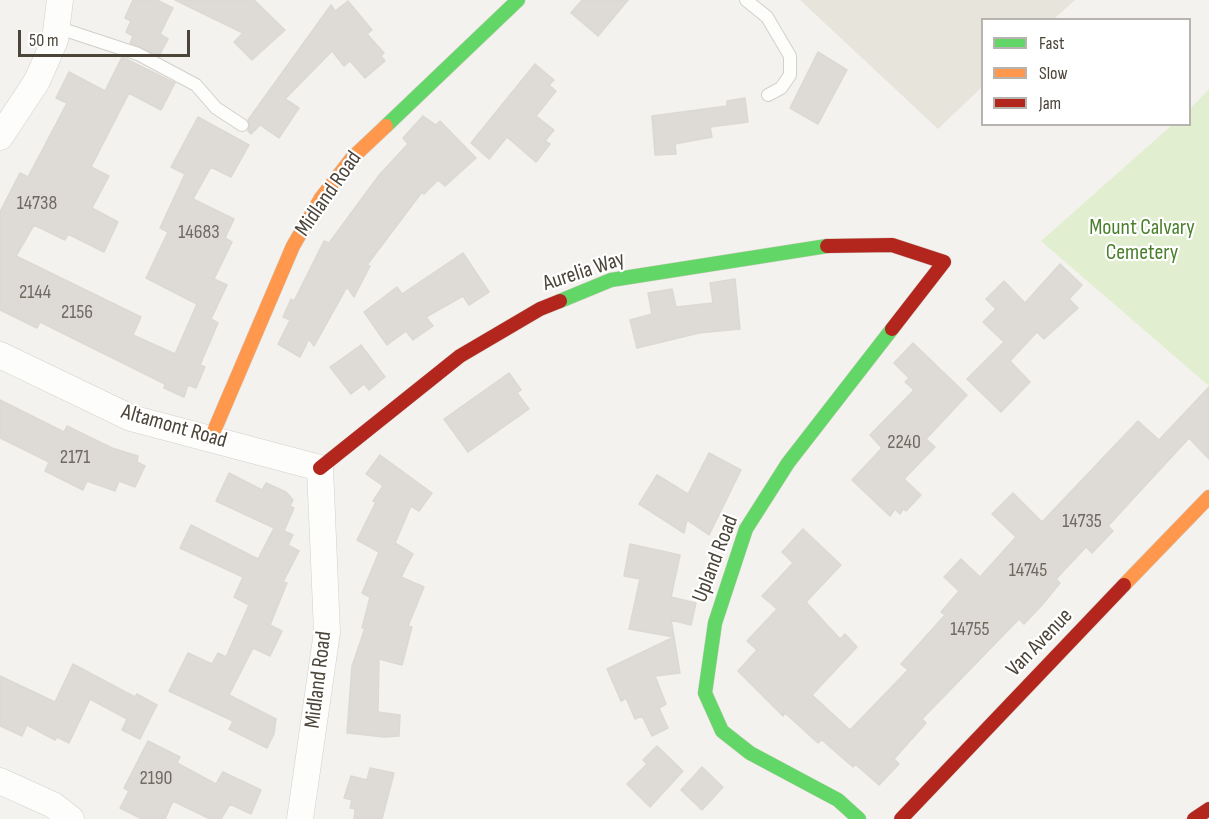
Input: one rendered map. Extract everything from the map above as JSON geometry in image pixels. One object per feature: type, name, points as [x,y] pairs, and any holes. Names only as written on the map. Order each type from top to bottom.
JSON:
[{"type":"street","points":[[0,137],[37,81],[54,40],[60,0]]},
{"type":"street","name":"Midland Road","points":[[211,438],[293,246],[321,198],[352,158],[518,0]]},
{"type":"street","name":"Aurelia Way","points":[[320,468],[460,356],[540,309],[611,280],[832,244],[892,245],[944,262]]},
{"type":"street","name":"Upland Road","points":[[859,819],[838,800],[750,753],[722,731],[705,693],[715,623],[746,529],[752,519],[788,463],[944,262]]},
{"type":"street","name":"Altamont Road","points":[[0,355],[131,418],[320,468]]},
{"type":"street","name":"Midland Road","points":[[300,819],[327,632],[320,468]]},
{"type":"street","name":"Van Avenue","points":[[902,819],[1209,496]]},
{"type":"street","points":[[0,781],[53,805],[71,819]]},
{"type":"street","points":[[1194,819],[1209,809]]},
{"type":"lane","points":[[746,0],[767,17],[790,56],[790,75],[781,88],[768,95]]},
{"type":"lane","points":[[57,27],[138,54],[196,85],[216,108],[242,125]]},
{"type":"shaded area","points":[[800,0],[1075,0],[1055,18],[981,18],[981,88],[938,129]]},
{"type":"green space","name":"Mount Calvary Cemetery","points":[[1209,89],[1209,386],[1041,241],[1171,126],[1191,126],[1191,108]]},
{"type":"building","points":[[133,0],[157,0],[173,8],[160,34],[168,39],[159,56],[130,43],[133,36],[126,32],[131,21],[125,18]]},
{"type":"building","points":[[175,0],[254,0],[285,30],[252,60],[234,42],[243,33]]},
{"type":"building","points":[[582,0],[628,0],[598,36],[571,13]]},
{"type":"building","points":[[348,1],[372,30],[367,34],[384,53],[381,56],[385,61],[365,78],[350,61],[344,66],[332,51],[285,99],[299,108],[279,138],[260,125],[251,134],[248,131],[250,125],[248,120],[331,5],[335,11]]},
{"type":"building","points":[[818,52],[847,70],[818,124],[790,108]]},
{"type":"building","points":[[122,57],[175,83],[161,110],[129,93],[91,167],[109,176],[92,208],[118,222],[104,252],[68,234],[65,240],[34,225],[16,256],[141,317],[133,335],[175,354],[197,304],[146,278],[168,232],[160,228],[185,174],[171,167],[198,117],[249,145],[231,177],[211,167],[193,199],[234,219],[225,238],[232,242],[214,279],[227,285],[211,319],[218,323],[200,365],[205,367],[196,388],[188,385],[184,397],[164,388],[165,384],[40,322],[37,328],[0,310],[0,212],[20,173],[28,177],[67,103],[56,98],[69,72],[105,91]]},
{"type":"building","points":[[535,64],[554,80],[549,85],[556,91],[536,116],[554,130],[545,141],[550,144],[536,162],[507,137],[489,159],[471,143]]},
{"type":"building","points":[[745,98],[748,122],[710,127],[712,137],[675,144],[676,154],[655,155],[652,116],[727,106],[727,101]]},
{"type":"building","points":[[423,116],[436,125],[440,121],[476,158],[445,186],[438,180],[424,194],[422,192],[367,265],[370,266],[354,297],[347,287],[314,346],[309,339],[300,357],[278,344],[290,320],[283,317],[291,299],[294,301],[324,241],[329,243],[380,174],[408,144],[403,138]]},
{"type":"building","points":[[463,253],[489,292],[469,305],[463,296],[426,317],[433,326],[413,340],[406,331],[387,345],[364,312],[397,287],[402,294]]},
{"type":"building","points":[[1060,264],[1082,285],[1069,299],[1078,308],[1044,339],[1037,332],[1010,361],[1030,382],[1001,412],[967,379],[1004,342],[983,322],[996,309],[986,299],[1004,281],[1025,303]]},
{"type":"building","points":[[735,279],[740,329],[699,333],[637,348],[630,320],[652,314],[648,293],[672,289],[676,307],[713,303],[710,283]]},
{"type":"building","points":[[913,343],[967,395],[926,439],[935,447],[904,479],[921,495],[906,511],[903,509],[900,514],[895,509],[890,516],[852,480],[882,448],[870,435],[914,390],[905,382],[909,378],[894,363]]},
{"type":"building","points":[[361,345],[385,377],[369,390],[364,384],[351,394],[330,367]]},
{"type":"building","points":[[509,373],[521,390],[517,393],[529,409],[468,452],[444,419]]},
{"type":"building","points":[[1209,387],[1209,459],[1189,438],[1108,526],[1113,531],[1092,553],[1086,547],[1056,579],[1060,583],[1024,624],[1019,619],[922,719],[926,723],[894,759],[899,764],[879,785],[855,764],[853,767],[822,740],[818,743],[785,713],[783,716],[738,671],[757,650],[747,641],[777,609],[762,596],[793,563],[782,552],[803,529],[841,565],[806,602],[840,639],[845,634],[857,647],[812,695],[850,730],[908,670],[901,664],[945,615],[941,612],[959,591],[944,577],[961,559],[980,577],[1016,537],[992,514],[1013,493],[1042,522],[1138,421],[1159,440]]},
{"type":"building","points":[[0,400],[64,432],[67,426],[112,448],[138,456],[137,462],[145,466],[135,487],[119,481],[115,491],[87,481],[83,490],[45,471],[49,462],[0,438]]},
{"type":"building","points":[[709,453],[741,470],[709,535],[687,520],[684,533],[639,504],[657,475],[688,494]]},
{"type":"building","points":[[380,455],[432,493],[419,511],[411,506],[395,543],[413,554],[401,577],[424,587],[408,626],[412,627],[402,665],[379,659],[378,712],[400,715],[399,736],[384,737],[347,733],[352,666],[365,628],[362,628],[370,597],[362,593],[379,552],[357,540],[376,502],[373,501],[383,486],[366,474]]},
{"type":"building","points":[[229,473],[262,490],[266,483],[286,492],[293,500],[290,506],[294,508],[284,531],[293,535],[288,545],[299,551],[283,582],[287,583],[270,625],[282,631],[270,656],[253,648],[229,695],[276,719],[274,734],[267,748],[229,729],[233,721],[169,691],[188,653],[212,664],[218,653],[226,657],[249,605],[234,597],[243,577],[180,548],[191,525],[258,559],[274,528],[216,501]]},
{"type":"building","points":[[630,544],[680,555],[671,597],[696,603],[691,625],[671,620],[674,637],[629,629],[640,579],[624,576]]},
{"type":"building","points":[[674,637],[680,673],[655,676],[666,704],[659,708],[668,728],[652,736],[642,716],[635,719],[626,698],[621,701],[607,669]]},
{"type":"building","points":[[73,664],[135,697],[137,694],[157,705],[140,739],[122,730],[127,719],[90,699],[69,743],[57,737],[55,740],[27,725],[22,736],[0,726],[0,676],[55,702]]},
{"type":"building","points":[[148,741],[180,757],[177,763],[216,784],[223,772],[261,790],[251,814],[230,804],[221,819],[210,819],[173,801],[165,819],[142,819],[120,808],[129,791],[124,788]]},
{"type":"building","points":[[657,746],[683,771],[650,807],[627,784],[647,764],[643,760]]},
{"type":"building","points":[[702,767],[723,787],[702,810],[681,790]]},
{"type":"building","points":[[370,768],[394,773],[382,819],[354,819],[355,809],[350,808],[352,800],[344,798],[351,776],[367,780]]},
{"type":"traffic: fast","points":[[386,126],[518,0]]},
{"type":"traffic: fast","points":[[560,301],[611,280],[827,246]]},
{"type":"traffic: fast","points":[[859,819],[838,800],[750,753],[722,731],[705,693],[715,623],[746,529],[788,463],[892,329]]},
{"type":"traffic: slow","points":[[211,438],[293,246],[321,198],[352,158],[386,126]]},
{"type":"traffic: slow","points":[[1124,585],[1209,497]]},
{"type":"traffic: jam","points":[[827,246],[892,245],[944,262],[892,329]]},
{"type":"traffic: jam","points":[[320,468],[460,356],[540,309],[560,301]]},
{"type":"traffic: jam","points":[[901,819],[1124,585]]},
{"type":"traffic: jam","points":[[1194,819],[1209,809]]}]
